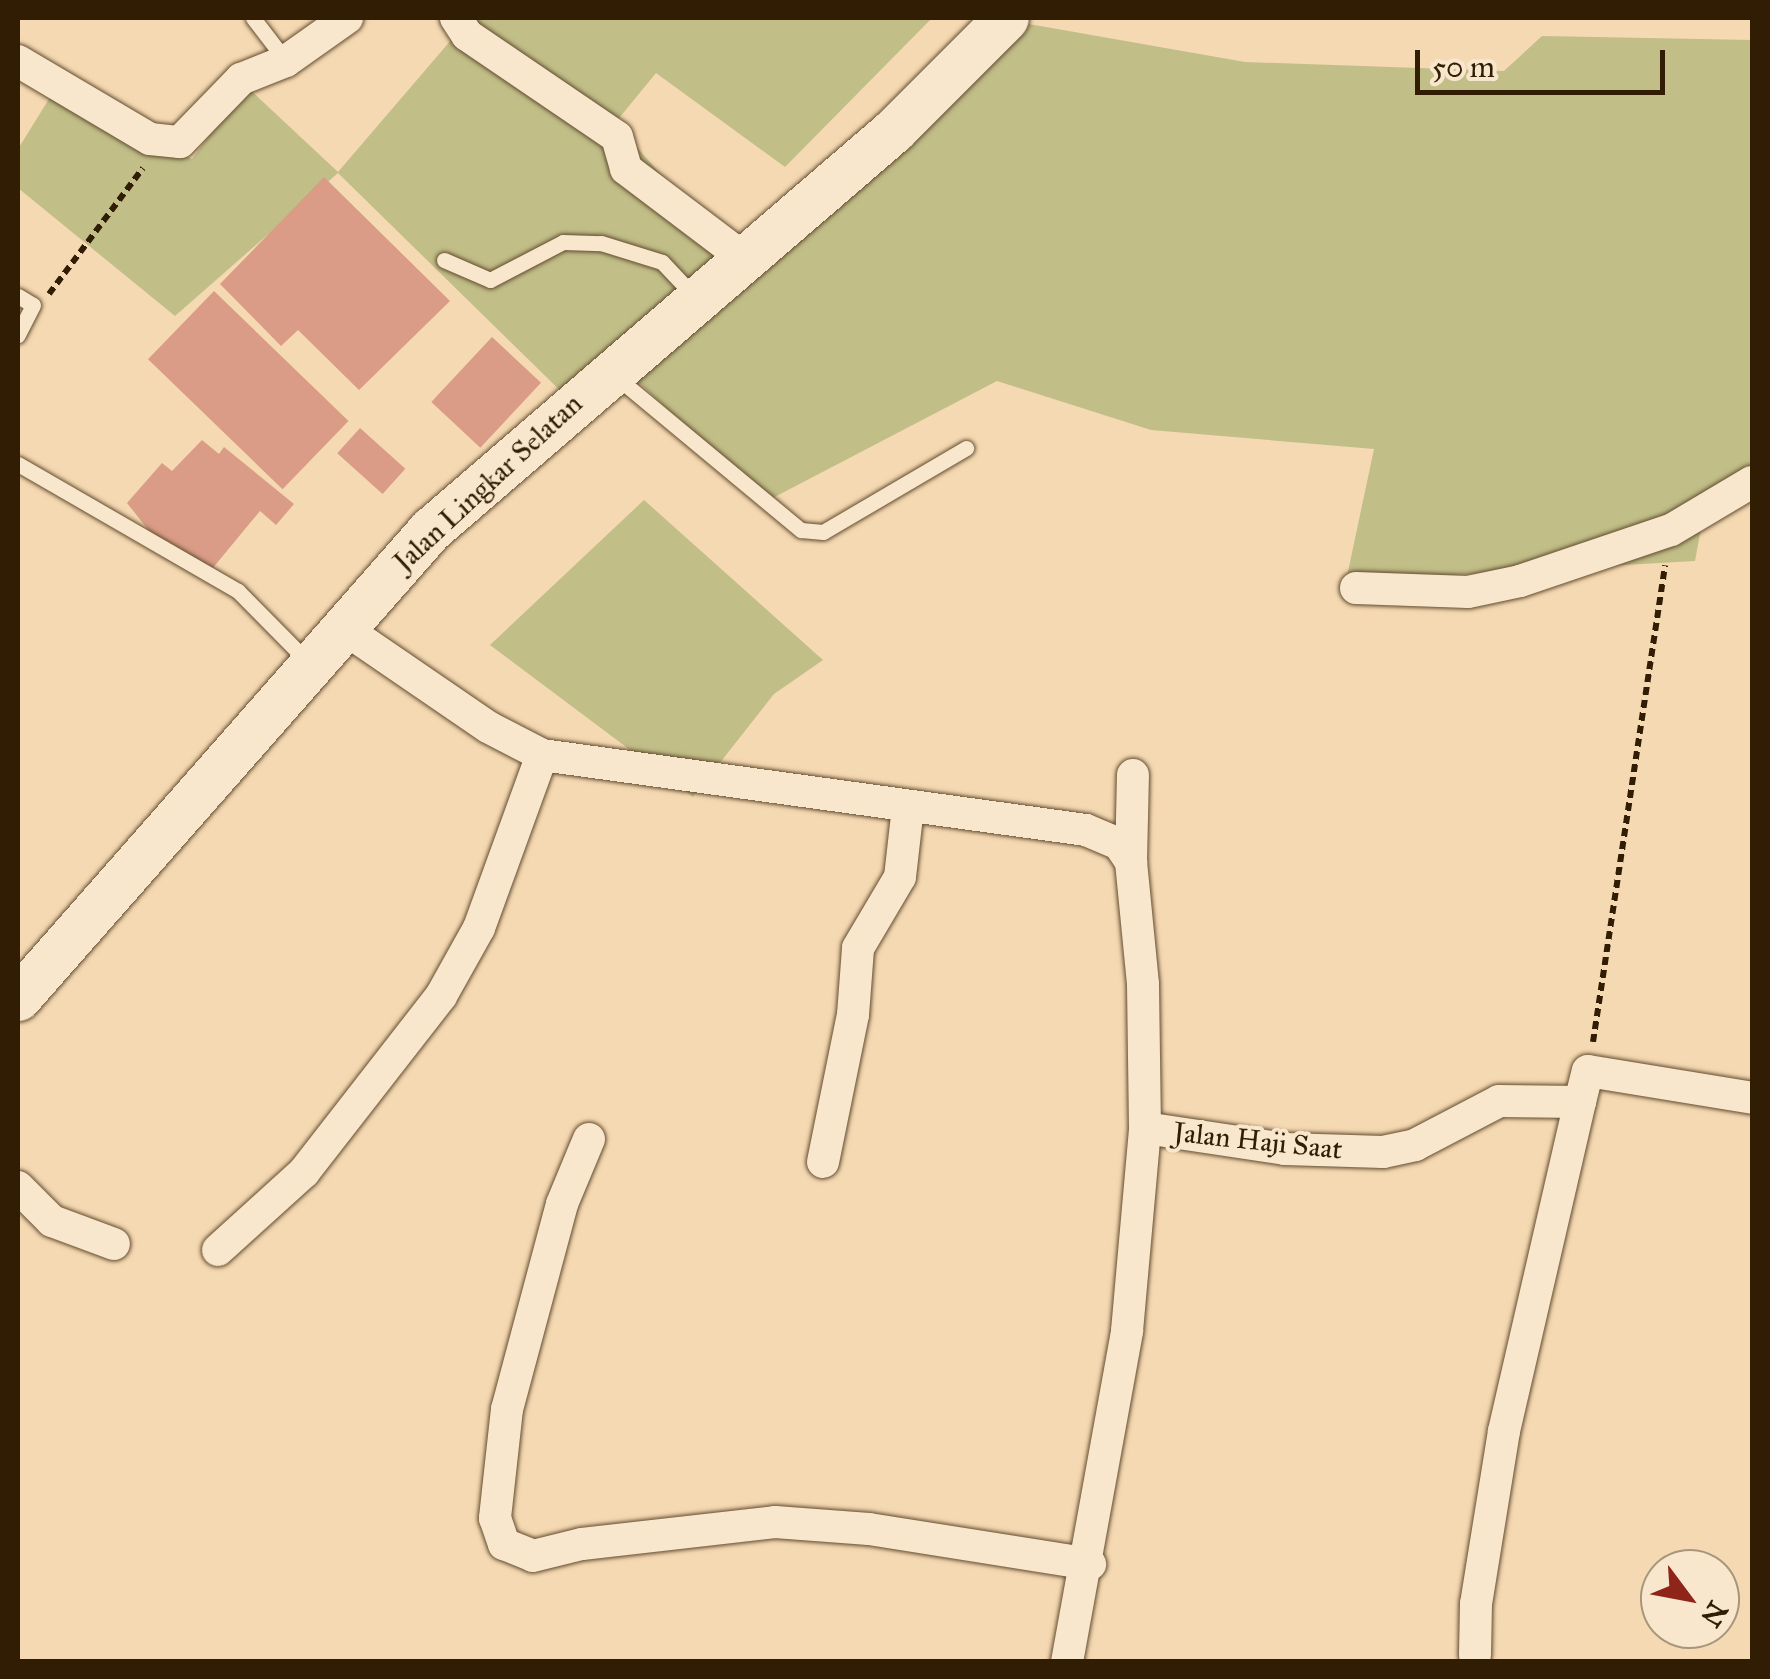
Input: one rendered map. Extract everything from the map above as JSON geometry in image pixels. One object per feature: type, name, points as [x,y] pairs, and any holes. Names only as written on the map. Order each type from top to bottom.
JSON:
[{"type":"main road","name":"Jalan Lingkar Selatan","points":[[18,998],[430,530],[609,371],[698,300],[894,130],[1006,18]]},
{"type":"street","points":[[18,61],[161,144],[180,142],[241,80],[286,61],[347,18]]},
{"type":"street","points":[[456,18],[467,35],[616,137],[626,169],[745,259]]},
{"type":"street","points":[[1356,588],[1468,592],[1670,530],[1752,482]]},
{"type":"street","points":[[342,627],[488,728],[542,755],[1086,830],[1119,844],[1131,862]]},
{"type":"street","points":[[218,1250],[304,1172],[441,996],[479,928],[542,755]]},
{"type":"street","points":[[1067,1662],[1090,1564],[1127,1331],[1145,1128],[1144,984],[1131,862],[1133,774]]},
{"type":"street","points":[[822,1162],[854,1016],[858,948],[900,877],[908,807]]},
{"type":"street","points":[[1475,1655],[1476,1604],[1504,1431],[1584,1086]]},
{"type":"street","name":"Jalan Haji Saat","points":[[1145,1128],[1285,1150],[1383,1152],[1415,1145],[1499,1101],[1584,1086],[1752,1098]]},
{"type":"street","points":[[589,1139],[562,1204],[507,1409],[494,1518],[504,1544],[533,1556],[582,1544],[775,1522],[869,1530],[1090,1564]]},
{"type":"street","points":[[18,1187],[52,1221],[114,1244]]},
{"type":"lane","points":[[253,18],[286,61]]},
{"type":"lane","points":[[444,260],[490,280],[563,242],[601,243],[662,262],[698,300]]},
{"type":"lane","points":[[18,296],[32,305],[18,335]]},
{"type":"lane","points":[[609,371],[800,530],[823,532],[966,448]]},
{"type":"lane","points":[[18,464],[238,591],[310,664]]},
{"type":"path","points":[[32,305],[42,304],[161,144]]},
{"type":"path","points":[[1584,1086],[1670,530]]},
{"type":"shaded area","points":[[470,18],[932,18],[785,167],[656,73],[615,123],[739,262],[1000,19],[1245,62],[1504,71],[1542,36],[1752,40],[1752,487],[1708,490],[1695,561],[1346,581],[1374,449],[1151,430],[997,381],[765,502],[624,368],[577,407],[338,173],[175,316],[18,188],[18,149],[57,86],[192,159],[246,86],[338,172]]},
{"type":"shaded area","points":[[644,500],[823,660],[774,694],[693,797],[490,645]]},
{"type":"building","points":[[324,177],[450,301],[359,390],[298,330],[281,346],[220,284]]},
{"type":"building","points":[[214,291],[349,421],[283,489],[148,359]]},
{"type":"building","points":[[492,337],[541,383],[480,448],[431,402]]},
{"type":"building","points":[[360,428],[405,469],[383,494],[337,453]]},
{"type":"building","points":[[202,440],[219,454],[224,447],[294,504],[276,525],[260,511],[212,569],[150,532],[127,503],[162,463],[172,471]]}]
